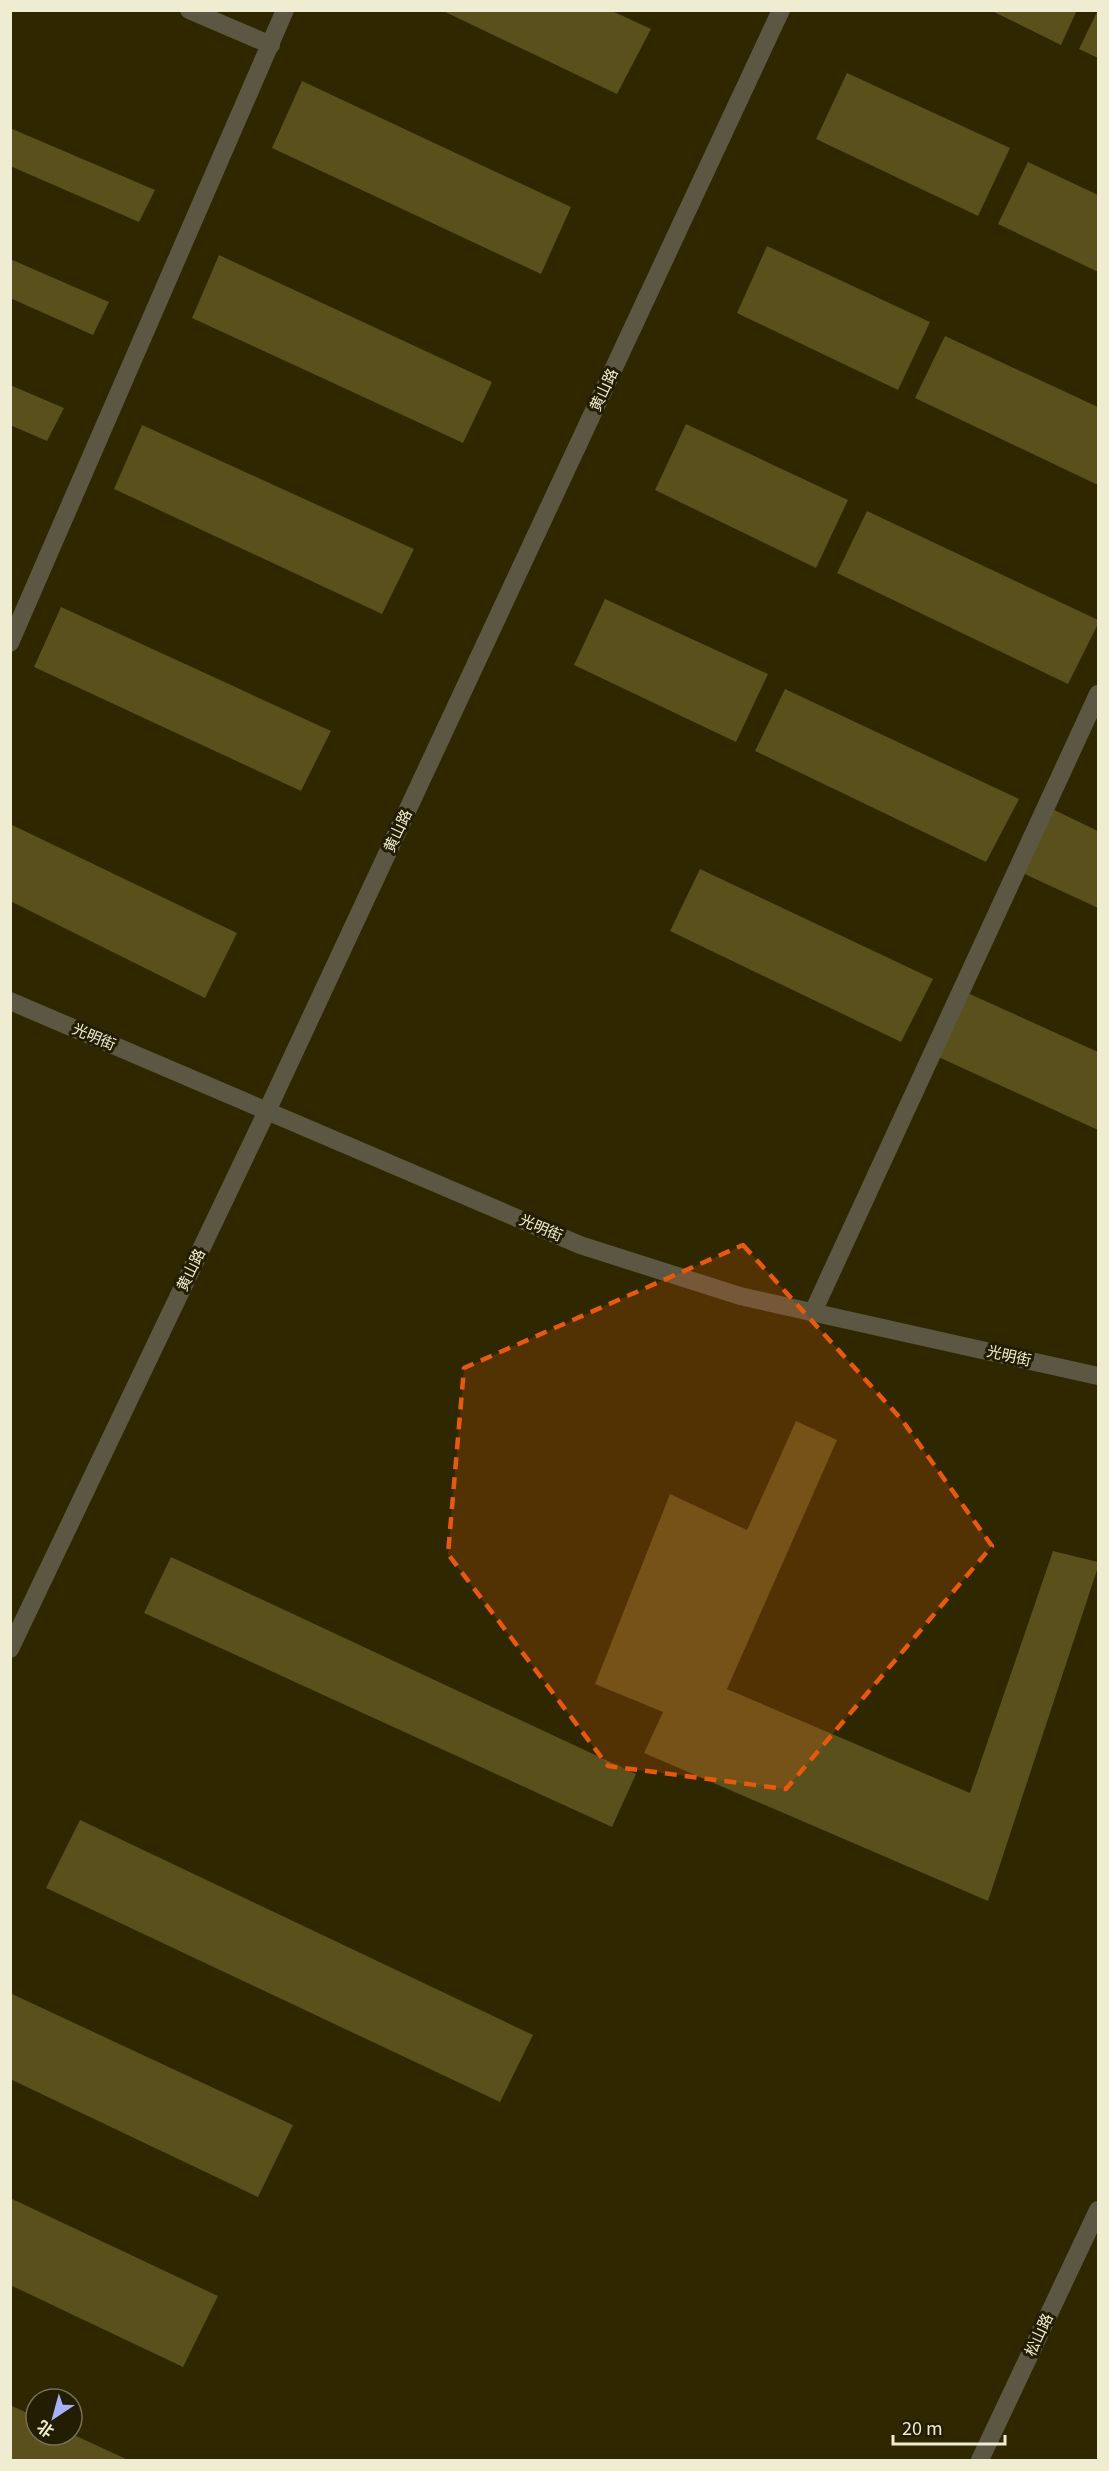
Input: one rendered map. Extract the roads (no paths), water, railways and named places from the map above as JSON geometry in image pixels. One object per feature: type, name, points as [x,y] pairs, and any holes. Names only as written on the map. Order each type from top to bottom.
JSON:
[{"type":"street","points":[[189,10],[271,45]]},
{"type":"street","points":[[10,643],[285,10]]},
{"type":"street","name":"黄山路","points":[[10,1648],[267,1111],[781,10]]},
{"type":"street","points":[[813,1312],[1098,694]]},
{"type":"street","name":"光明街","points":[[10,1001],[580,1245],[740,1296],[1098,1376]]},
{"type":"street","name":"松山路","points":[[980,2460],[1098,2210]]}]
